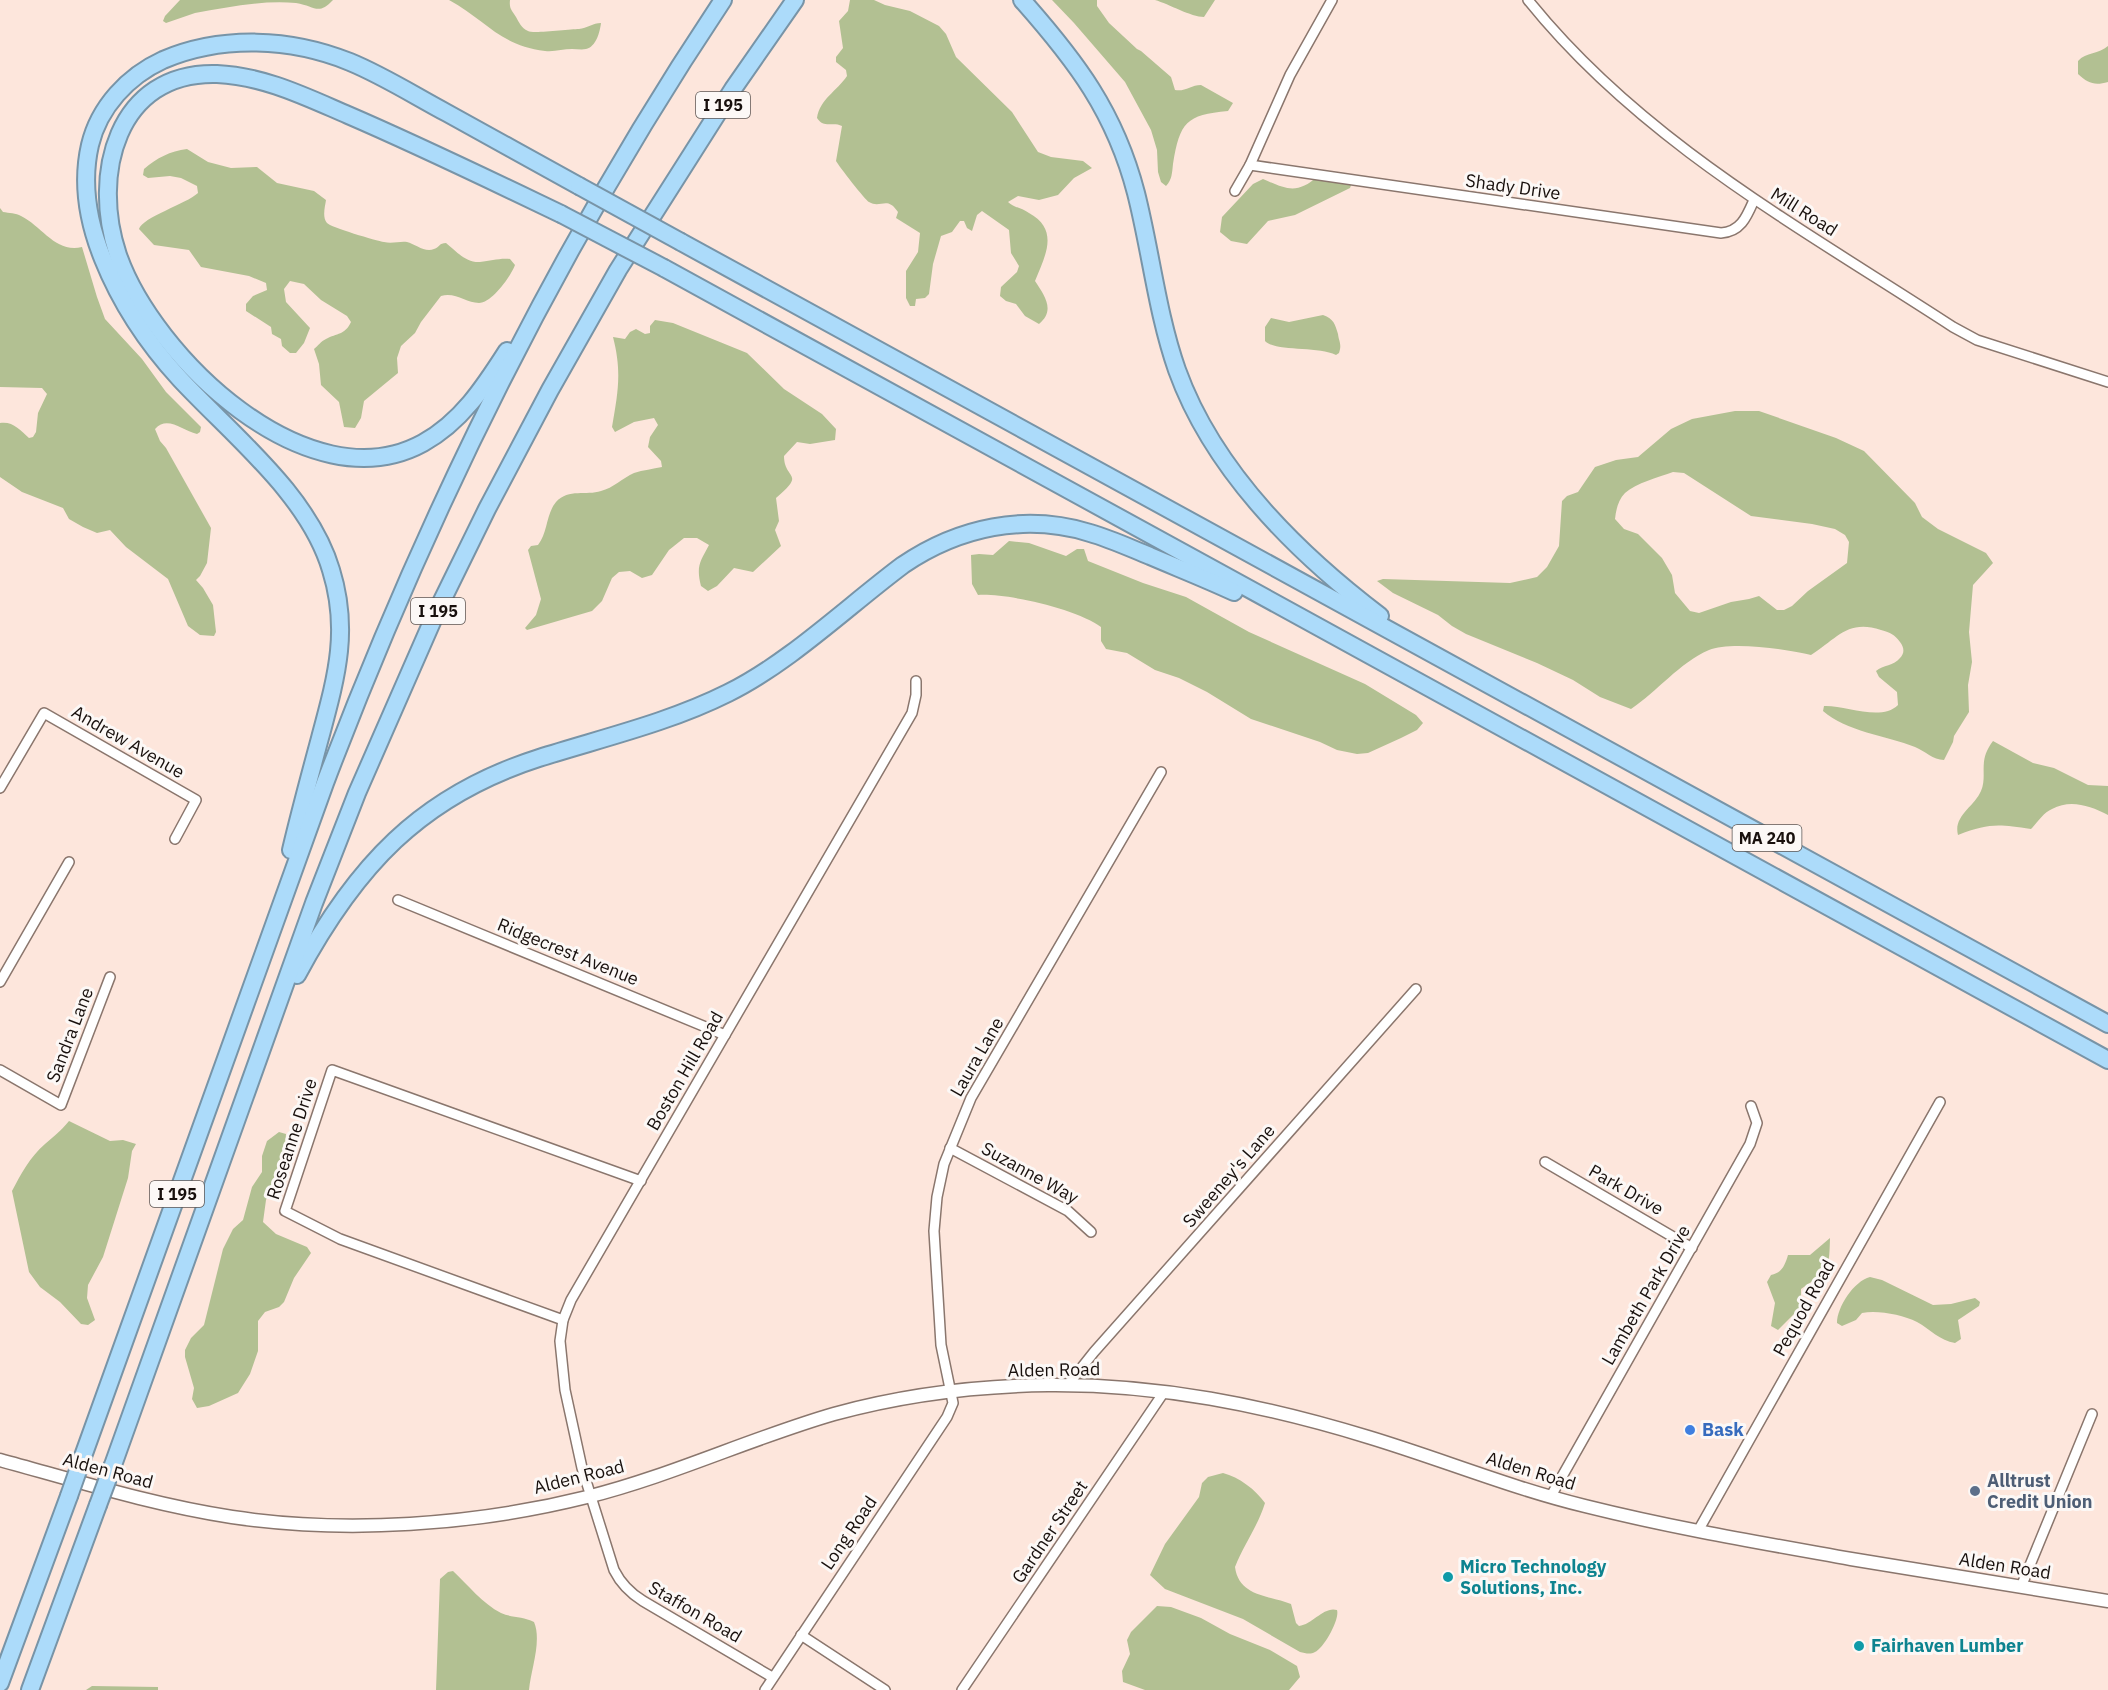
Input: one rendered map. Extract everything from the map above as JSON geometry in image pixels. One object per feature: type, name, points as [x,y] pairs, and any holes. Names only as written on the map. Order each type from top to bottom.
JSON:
[{"type":"highway","name":"I 195","points":[[0,1683],[339,747],[398,602],[476,432],[569,254],[632,142],[723,0]]},
{"type":"highway","name":"I 195","points":[[30,1690],[314,903],[357,793],[411,668],[487,509],[550,390],[624,261],[734,89],[795,0]]},
{"type":"highway","points":[[1022,0],[1058,40],[1081,71],[1102,105],[1117,137],[1136,192],[1170,347],[1186,391],[1213,440],[1246,487],[1294,543],[1346,590],[1426,651]]},
{"type":"highway","points":[[272,930],[337,668],[341,633],[335,584],[322,544],[302,509],[165,362],[138,327],[121,298],[100,253],[87,199],[86,165],[92,135],[112,99],[132,79],[156,63],[187,52],[254,43],[272,44],[320,52],[369,71],[1426,651]]},
{"type":"highway","points":[[569,254],[489,379],[470,405],[453,422],[432,438],[410,449],[378,457],[345,456],[299,443],[258,422],[212,388],[171,345],[141,301],[119,257],[108,213],[110,163],[124,123],[142,101],[176,80],[203,74],[229,75],[290,90],[424,148],[561,214],[664,268],[1320,628]]},
{"type":"highway","points":[[267,1032],[312,948],[343,899],[392,842],[432,809],[494,774],[673,716],[729,693],[783,659],[903,565],[953,537],[985,528],[1020,524],[1055,525],[1090,533],[1320,628]]},
{"type":"highway","name":"MA 240","points":[[1320,628],[2108,1060]]},
{"type":"highway","name":"MA 240","points":[[1426,651],[2108,1024]]},
{"type":"main road","name":"Alden Road","points":[[0,1460],[168,1505],[237,1518],[318,1524],[395,1525],[450,1521],[550,1505],[590,1496],[832,1415],[951,1391],[1067,1386],[1127,1387],[1228,1400],[1294,1415],[1581,1505],[1698,1531],[2108,1601]]},
{"type":"street","points":[[1235,190],[1250,165],[1282,91],[1332,0]]},
{"type":"street","name":"Mill Road","points":[[1528,0],[1567,45],[1627,102],[1696,159],[1754,200],[1977,340],[2108,382]]},
{"type":"street","name":"Shady Drive","points":[[1250,165],[1721,233],[1731,232],[1739,227],[1754,200]]},
{"type":"street","name":"Boston Hill Road","points":[[590,1496],[565,1390],[560,1341],[563,1320],[571,1300],[912,713],[916,681]]},
{"type":"street","name":"Andrew Avenue","points":[[0,788],[44,713],[196,800],[175,839]]},
{"type":"street","name":"Laura Lane","points":[[951,1391],[941,1345],[934,1231],[937,1197],[950,1148],[971,1098],[1000,1052],[1161,772]]},
{"type":"street","points":[[0,982],[69,862]]},
{"type":"street","name":"Ridgecrest Avenue","points":[[398,900],[725,1035]]},
{"type":"street","name":"Sandra Lane","points":[[0,1070],[60,1105],[110,977]]},
{"type":"street","name":"Sweeney's Lane","points":[[1067,1386],[1094,1352],[1416,989]]},
{"type":"street","name":"Roseanne Drive","points":[[563,1320],[340,1239],[285,1211],[332,1070],[640,1181]]},
{"type":"street","name":"Pequod Road","points":[[1698,1531],[1940,1102]]},
{"type":"street","name":"Lambeth Park Drive","points":[[1551,1496],[1753,1137],[1757,1123],[1751,1106]]},
{"type":"street","name":"Suzanne Way","points":[[950,1148],[1068,1211],[1091,1233]]},
{"type":"street","name":"Park Drive","points":[[1545,1162],[1692,1248]]},
{"type":"street","name":"Long Road","points":[[765,1690],[947,1417],[952,1403],[951,1391]]},
{"type":"street","name":"Gardner Street","points":[[963,1690],[1164,1392]]},
{"type":"street","points":[[2021,1587],[2092,1414]]},
{"type":"street","name":"Staffon Road","points":[[590,1496],[614,1570],[625,1588],[642,1601],[772,1677]]},
{"type":"street","points":[[801,1635],[885,1690]]},
{"type":"green space","points":[[180,0],[333,0],[320,9],[296,3],[258,3],[195,13],[166,23],[163,21]]},
{"type":"green space","points":[[449,0],[510,0],[511,9],[520,25],[531,32],[579,29],[601,23],[597,39],[589,48],[545,51],[516,44]]},
{"type":"green space","points":[[850,0],[874,0],[910,11],[939,26],[946,34],[956,57],[1012,112],[1038,152],[1051,157],[1083,161],[1092,168],[1074,178],[1058,195],[1039,200],[1018,196],[1008,202],[1039,220],[1047,235],[1046,253],[1035,281],[1045,297],[1048,308],[1044,319],[1039,324],[1025,316],[1016,304],[1000,296],[1001,287],[1017,272],[1019,266],[1011,253],[1009,230],[982,211],[977,215],[972,231],[967,228],[964,221],[960,221],[952,232],[941,236],[933,264],[929,294],[925,298],[916,299],[915,306],[910,306],[906,298],[906,271],[918,252],[920,233],[896,218],[898,212],[891,204],[873,204],[863,196],[836,161],[842,126],[826,124],[817,118],[825,100],[847,76],[846,70],[836,62],[836,57],[843,48],[839,21],[848,11]]},
{"type":"green space","points":[[1052,0],[1097,0],[1097,6],[1109,23],[1171,77],[1175,90],[1201,85],[1233,103],[1228,111],[1203,115],[1187,123],[1179,139],[1171,176],[1166,186],[1161,182],[1158,172],[1157,150],[1151,130],[1125,82]]},
{"type":"green space","points":[[1155,0],[1215,0],[1204,17]]},
{"type":"green space","points":[[2108,46],[2108,82],[2099,84],[2085,80],[2078,74],[2078,61]]},
{"type":"green space","points":[[187,149],[208,162],[231,168],[257,167],[277,183],[314,191],[326,200],[325,221],[345,231],[384,242],[407,242],[427,250],[446,243],[470,261],[510,259],[515,265],[510,276],[500,288],[484,302],[474,303],[451,295],[441,296],[415,333],[401,346],[397,358],[398,373],[364,401],[361,418],[355,428],[344,427],[339,402],[321,385],[319,364],[314,349],[324,340],[346,329],[351,322],[347,316],[321,300],[304,284],[290,281],[284,289],[286,302],[310,328],[304,343],[296,353],[290,353],[282,346],[281,339],[272,334],[271,327],[246,311],[246,304],[253,296],[267,290],[266,283],[249,276],[201,267],[189,250],[154,245],[139,229],[142,224],[156,215],[198,193],[197,186],[181,178],[170,176],[148,178],[143,175],[144,169],[159,158]]},
{"type":"green space","points":[[1318,176],[1352,183],[1350,188],[1295,215],[1268,221],[1247,244],[1231,241],[1220,232],[1222,217],[1253,184],[1263,179],[1285,187],[1297,188]]},
{"type":"green space","points":[[0,208],[3,212],[17,214],[29,221],[57,243],[73,248],[82,247],[105,319],[142,359],[166,392],[201,427],[197,434],[165,423],[155,429],[211,528],[207,563],[196,580],[213,605],[216,632],[214,636],[200,635],[188,626],[168,579],[126,547],[110,530],[97,533],[83,527],[69,519],[63,508],[22,492],[0,477],[0,423],[13,425],[29,438],[33,437],[36,432],[38,413],[47,394],[42,388],[0,387]]},
{"type":"green space","points":[[1323,315],[1332,320],[1336,327],[1340,345],[1339,353],[1336,355],[1328,352],[1278,347],[1265,341],[1265,327],[1271,318],[1289,322]]},
{"type":"green space","points":[[655,320],[673,323],[747,353],[784,389],[822,414],[836,429],[835,440],[810,444],[797,442],[784,456],[792,480],[776,498],[779,521],[775,530],[781,546],[753,572],[734,568],[717,586],[708,591],[701,586],[699,569],[709,545],[697,538],[684,538],[669,550],[652,575],[642,578],[630,571],[619,572],[612,578],[602,601],[592,611],[527,630],[525,628],[536,615],[541,599],[528,550],[531,546],[538,545],[541,540],[550,512],[556,502],[566,495],[605,490],[634,473],[662,467],[661,461],[648,447],[650,437],[658,425],[654,418],[634,422],[615,432],[612,427],[618,382],[613,337],[625,339],[630,332],[636,329],[645,334],[650,333],[650,326]]},
{"type":"green space","points":[[1735,411],[1759,411],[1836,438],[1864,451],[1915,503],[1922,517],[1938,529],[1986,553],[1993,563],[1973,585],[1969,632],[1972,662],[1968,685],[1969,712],[1954,736],[1944,760],[1915,747],[1843,724],[1823,711],[1824,706],[1833,706],[1873,713],[1891,710],[1898,705],[1897,692],[1879,677],[1876,671],[1898,661],[1903,652],[1898,639],[1884,631],[1869,627],[1851,629],[1843,632],[1811,655],[1774,648],[1718,647],[1688,662],[1631,709],[1600,697],[1573,680],[1537,663],[1466,634],[1438,615],[1393,593],[1377,581],[1383,579],[1510,583],[1537,577],[1547,567],[1559,546],[1562,501],[1567,496],[1578,492],[1595,467],[1616,460],[1638,457],[1671,429],[1692,419]],"holes":[[[1673,472],[1684,473],[1751,516],[1835,529],[1845,535],[1849,542],[1847,563],[1784,610],[1777,610],[1759,596],[1731,602],[1699,613],[1690,611],[1675,593],[1672,575],[1662,558],[1638,534],[1624,529],[1615,519],[1619,502],[1630,489]]]},
{"type":"green space","points":[[1009,541],[1029,543],[1066,556],[1077,549],[1084,549],[1088,561],[1186,597],[1249,632],[1365,684],[1416,715],[1423,723],[1417,730],[1401,738],[1368,753],[1357,754],[1337,750],[1251,719],[1179,678],[1155,670],[1127,653],[1106,649],[1101,641],[1101,627],[1090,620],[1059,608],[1006,597],[978,595],[972,584],[971,555],[993,555]]},
{"type":"green space","points":[[1993,741],[2033,763],[2054,768],[2088,785],[2108,786],[2108,815],[2087,807],[2066,804],[2049,810],[2031,829],[1994,826],[1978,828],[1958,835],[1958,822],[1981,791],[1985,755]]},
{"type":"green space","points":[[69,1121],[110,1141],[123,1140],[136,1144],[132,1151],[128,1178],[103,1257],[88,1285],[87,1298],[95,1320],[88,1325],[81,1324],[60,1302],[40,1287],[29,1272],[12,1191],[35,1154]]},
{"type":"green space","points":[[279,1132],[286,1134],[285,1148],[266,1200],[263,1222],[276,1234],[307,1247],[311,1253],[294,1278],[284,1302],[279,1307],[265,1312],[258,1321],[258,1351],[250,1374],[238,1393],[209,1406],[197,1408],[192,1399],[194,1388],[185,1350],[191,1338],[204,1325],[223,1249],[233,1229],[243,1220],[252,1187],[262,1172],[262,1156],[267,1141]]},
{"type":"green space","points":[[1830,1238],[1826,1269],[1801,1289],[1801,1307],[1778,1330],[1771,1326],[1775,1303],[1767,1282],[1771,1275],[1783,1268],[1788,1255],[1810,1255]]},
{"type":"green space","points":[[1870,1277],[1882,1280],[1933,1305],[1951,1304],[1975,1298],[1980,1302],[1979,1306],[1958,1320],[1961,1339],[1955,1343],[1940,1337],[1917,1322],[1890,1314],[1862,1313],[1856,1320],[1842,1326],[1837,1323],[1843,1302],[1858,1284]]},
{"type":"green space","points":[[1223,1473],[1247,1485],[1265,1503],[1235,1567],[1242,1584],[1256,1593],[1291,1604],[1299,1626],[1332,1609],[1337,1610],[1331,1633],[1315,1652],[1309,1654],[1300,1652],[1243,1619],[1165,1589],[1150,1575],[1165,1544],[1199,1497],[1202,1483],[1208,1477]]},
{"type":"green space","points":[[453,1571],[494,1609],[505,1615],[534,1622],[537,1638],[529,1690],[436,1690],[440,1579]]},
{"type":"green space","points":[[1157,1606],[1171,1607],[1201,1618],[1230,1634],[1270,1650],[1297,1666],[1300,1677],[1289,1690],[1145,1690],[1123,1682],[1122,1671],[1130,1654],[1127,1640],[1131,1632]]},
{"type":"green space","points":[[92,1686],[158,1687],[158,1690],[86,1690]]},
{"type":"place","name":"Bask","points":[[1690,1430]]},
{"type":"place","name":"Alltrust Credit Union","points":[[1975,1491]]},
{"type":"place","name":"Micro Technology Solutions, Inc.","points":[[1448,1577]]},
{"type":"place","name":"Fairhaven Lumber","points":[[1859,1646]]}]
